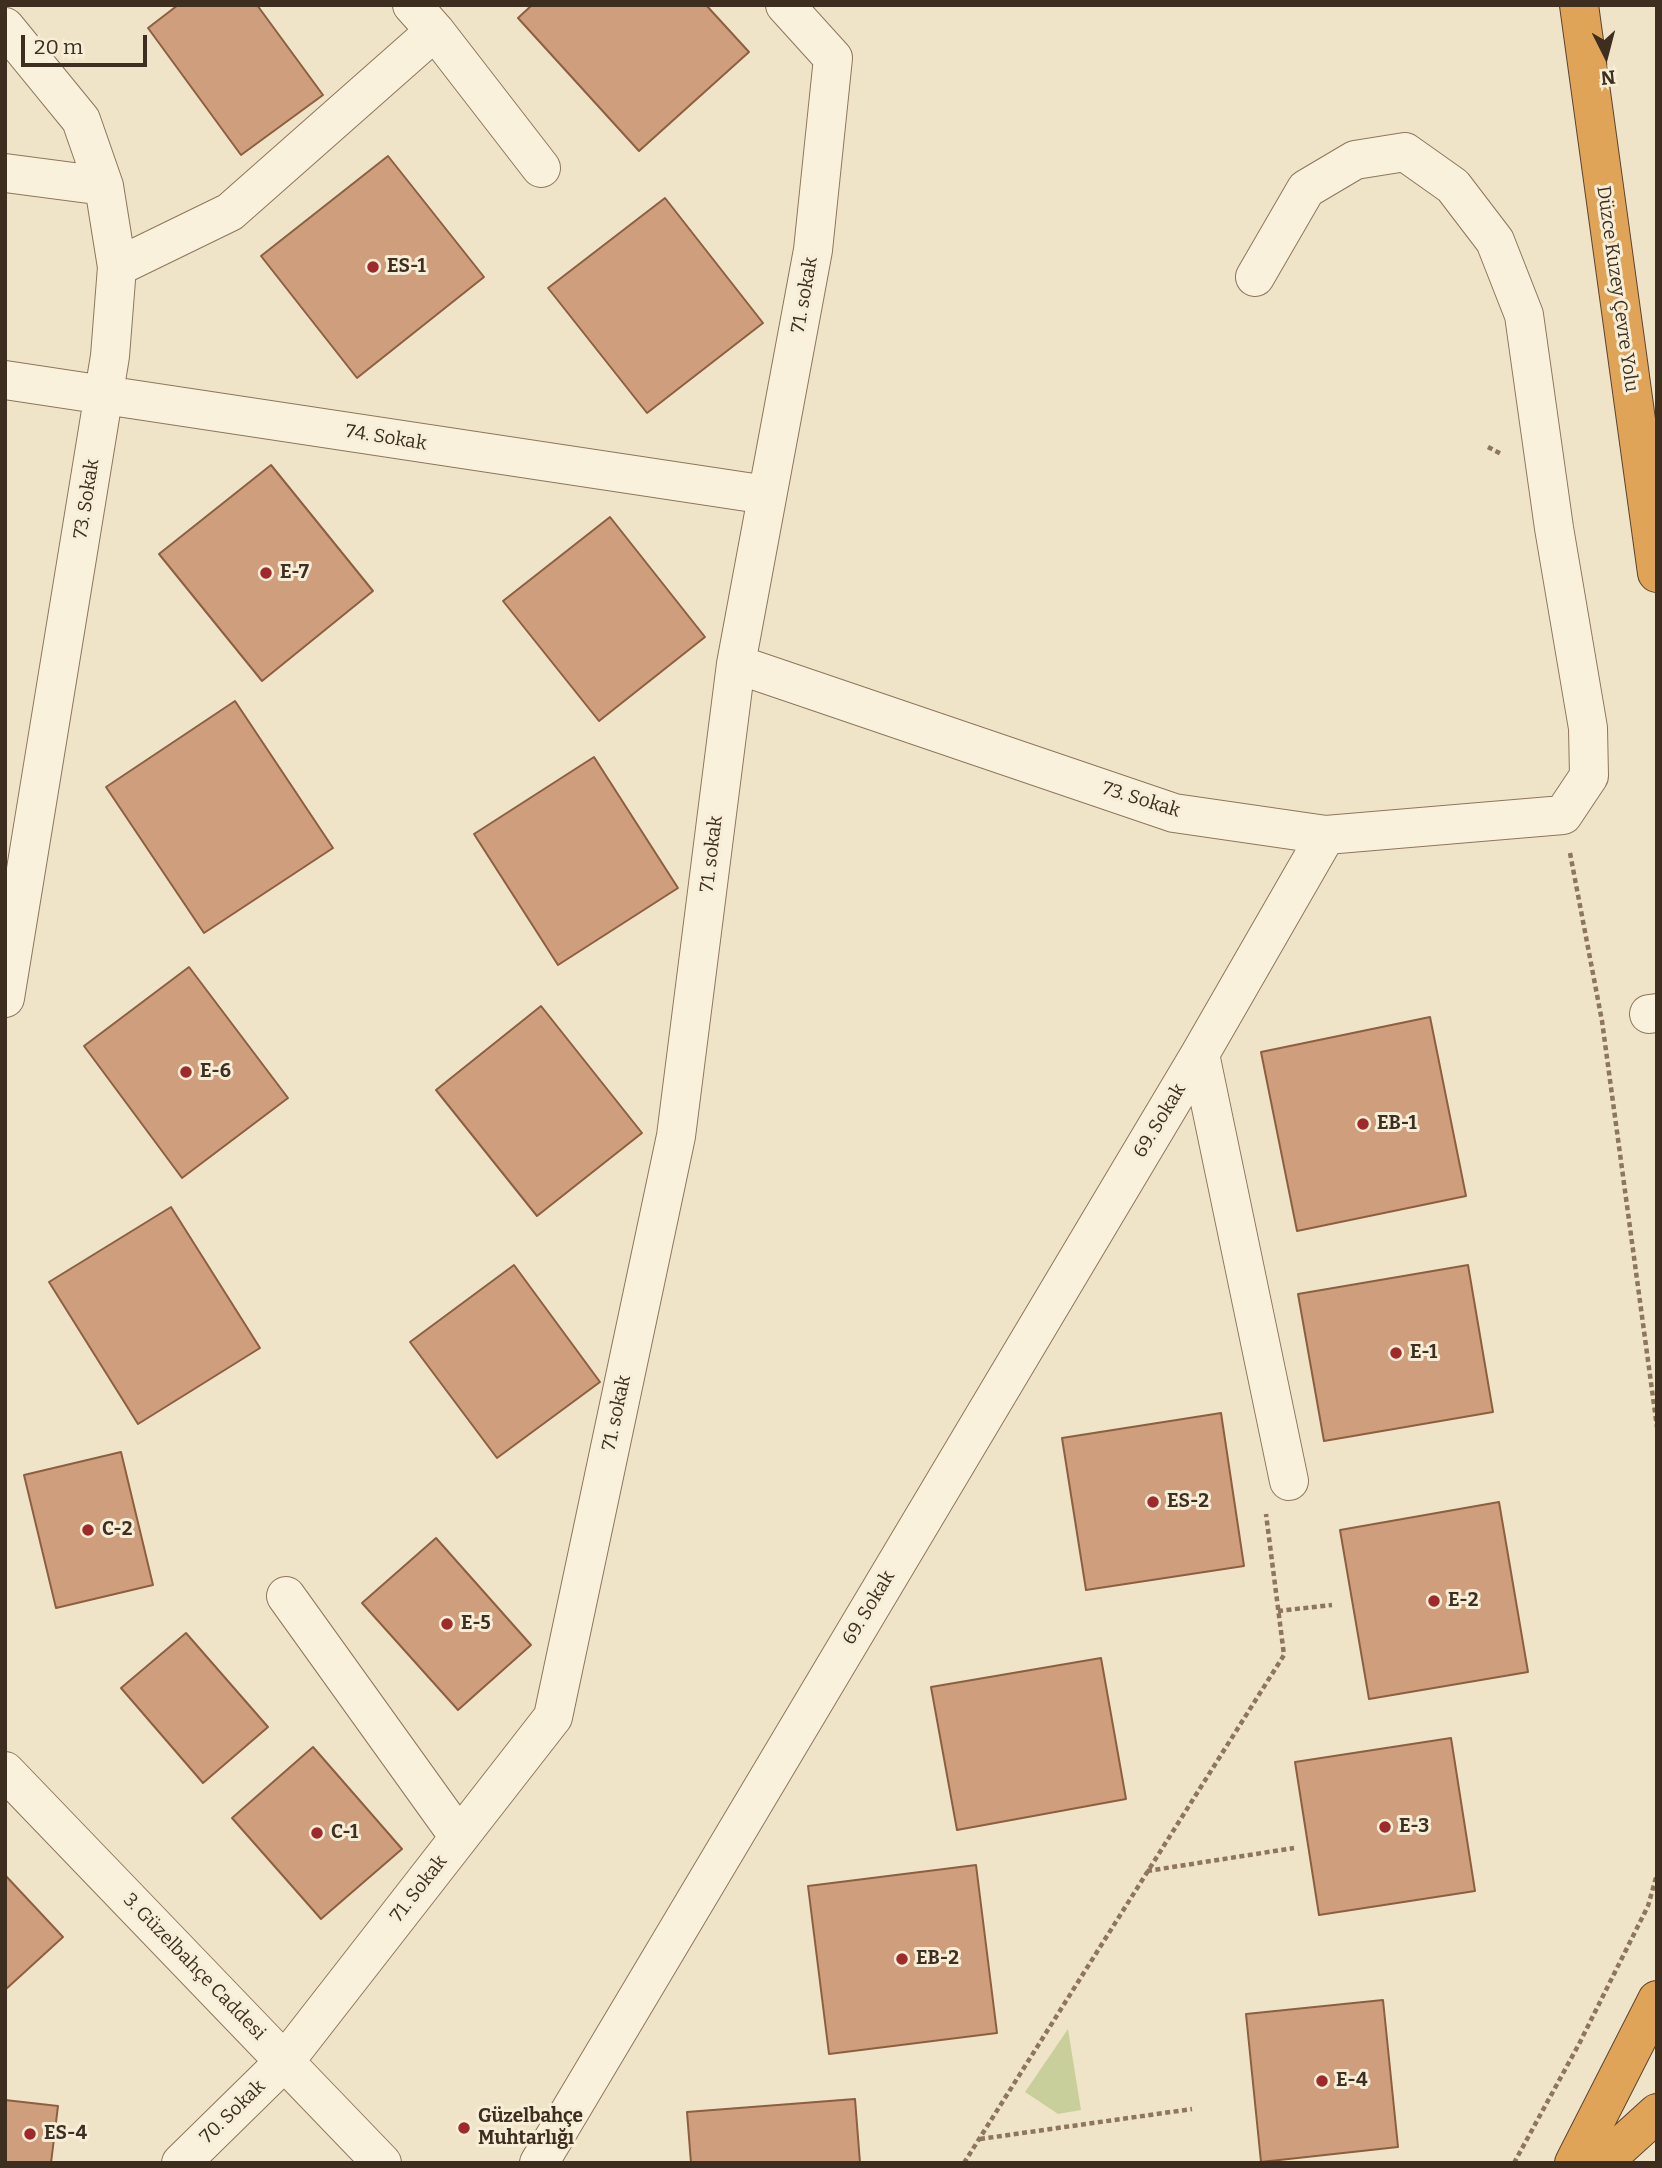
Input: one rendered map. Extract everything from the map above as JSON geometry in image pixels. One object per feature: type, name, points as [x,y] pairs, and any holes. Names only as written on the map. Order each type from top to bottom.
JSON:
[{"type":"highway","name":"Düzce Kuzey Çevre Yolu","points":[[1579,5],[1657,573]]},
{"type":"highway","points":[[1574,2163],[1657,2000]]},
{"type":"highway","points":[[1602,2163],[1657,2113]]},
{"type":"street","name":"71. sokak","points":[[553,1717],[676,1136],[736,664],[813,250],[833,58],[785,5]]},
{"type":"street","points":[[117,267],[230,212],[423,18],[541,168]]},
{"type":"street","name":"73. Sokak","points":[[5,27],[81,120],[104,186],[117,267],[110,356],[5,998]]},
{"type":"street","points":[[1255,277],[1306,189],[1355,160],[1405,152],[1453,186],[1495,241],[1524,316],[1554,527],[1588,728],[1589,776],[1563,815]]},
{"type":"street","points":[[5,173],[104,186]]},
{"type":"street","name":"74. Sokak","points":[[5,380],[767,495]]},
{"type":"street","name":"73. Sokak","points":[[736,664],[1174,813],[1326,835],[1563,815]]},
{"type":"street","name":"69. Sokak","points":[[539,2163],[1200,1054],[1326,835]]},
{"type":"street","name":"69. Sokak","points":[[1200,1054],[1289,1481]]},
{"type":"street","points":[[286,1596],[459,1837]]},
{"type":"street","name":"71. Sokak","points":[[285,2061],[553,1717]]},
{"type":"street","name":"3. Güzelbahçe Caddesi","points":[[5,1771],[382,2163]]},
{"type":"street","name":"70. Sokak","points":[[181,2163],[285,2061]]},
{"type":"path","points":[[1488,447],[1508,458]]},
{"type":"path","points":[[1563,815],[1602,1021],[1657,1427]]},
{"type":"path","points":[[964,2163],[1284,1655],[1263,1488],[1289,1481]]},
{"type":"path","points":[[1278,1611],[1332,1605]]},
{"type":"path","points":[[1147,1871],[1294,1848]]},
{"type":"path","points":[[1514,2163],[1579,2044],[1648,1906],[1657,1874]]},
{"type":"path","points":[[979,2139],[1192,2109]]},
{"type":"green space","points":[[1068,2029],[1081,2110],[1058,2114],[1025,2092]]},
{"type":"building","points":[[178,5],[257,5],[323,95],[241,155],[148,28]]},
{"type":"building","points":[[532,5],[706,5],[749,52],[639,151],[518,18]]},
{"type":"building","name":"ES-1","points":[[388,156],[484,277],[357,378],[261,256]]},
{"type":"building","points":[[665,198],[763,323],[647,413],[548,288]]},
{"type":"building","name":"E-7","points":[[271,465],[373,591],[262,681],[159,554]]},
{"type":"building","points":[[610,517],[705,637],[599,721],[503,601]]},
{"type":"building","points":[[235,701],[333,848],[204,933],[106,787]]},
{"type":"building","points":[[594,757],[678,888],[558,965],[474,834]]},
{"type":"building","name":"E-6","points":[[189,967],[288,1098],[182,1178],[84,1046]]},
{"type":"building","points":[[541,1006],[642,1133],[537,1216],[436,1090]]},
{"type":"building","name":"EB-1","points":[[1430,1017],[1466,1196],[1297,1231],[1261,1052]]},
{"type":"building","points":[[171,1207],[260,1348],[138,1424],[49,1282]]},
{"type":"building","points":[[514,1265],[600,1382],[497,1458],[410,1342]]},
{"type":"building","name":"E-1","points":[[1468,1265],[1493,1412],[1324,1441],[1298,1294]]},
{"type":"building","name":"ES-2","points":[[1221,1413],[1244,1566],[1086,1590],[1062,1438]]},
{"type":"building","name":"C-2","points":[[121,1452],[153,1585],[56,1608],[24,1475]]},
{"type":"building","name":"E-2","points":[[1499,1502],[1528,1672],[1369,1699],[1340,1530]]},
{"type":"building","name":"E-5","points":[[436,1538],[531,1645],[458,1710],[362,1603]]},
{"type":"building","points":[[186,1633],[268,1727],[203,1783],[121,1688]]},
{"type":"building","points":[[1101,1658],[1126,1799],[957,1830],[931,1687]]},
{"type":"building","name":"E-3","points":[[1451,1738],[1475,1891],[1319,1915],[1295,1762]]},
{"type":"building","name":"C-1","points":[[313,1747],[402,1849],[321,1919],[232,1818]]},
{"type":"building","name":"EB-2","points":[[976,1865],[997,2033],[829,2054],[808,1886]]},
{"type":"building","points":[[5,1875],[63,1937],[5,1990]]},
{"type":"building","name":"E-4","points":[[1383,2000],[1398,2147],[1261,2162],[1246,2014]]},
{"type":"building","points":[[855,2099],[860,2163],[691,2163],[687,2112]]},
{"type":"building","name":"ES-4","points":[[5,2100],[58,2106],[51,2163],[5,2163]]},
{"type":"place","name":"ES-1","points":[[373,267]]},
{"type":"place","name":"E-7","points":[[266,573]]},
{"type":"place","name":"E-6","points":[[186,1072]]},
{"type":"place","name":"EB-1","points":[[1363,1124]]},
{"type":"place","name":"E-1","points":[[1396,1353]]},
{"type":"place","name":"ES-2","points":[[1153,1502]]},
{"type":"place","name":"C-2","points":[[88,1530]]},
{"type":"place","name":"E-2","points":[[1434,1601]]},
{"type":"place","name":"E-5","points":[[447,1624]]},
{"type":"place","name":"E-3","points":[[1385,1827]]},
{"type":"place","name":"C-1","points":[[317,1833]]},
{"type":"place","name":"EB-2","points":[[902,1959]]},
{"type":"place","name":"E-4","points":[[1322,2081]]},
{"type":"place","name":"Güzelbahçe Muhtarlığı","points":[[464,2128]]},
{"type":"place","name":"ES-4","points":[[30,2134]]}]
